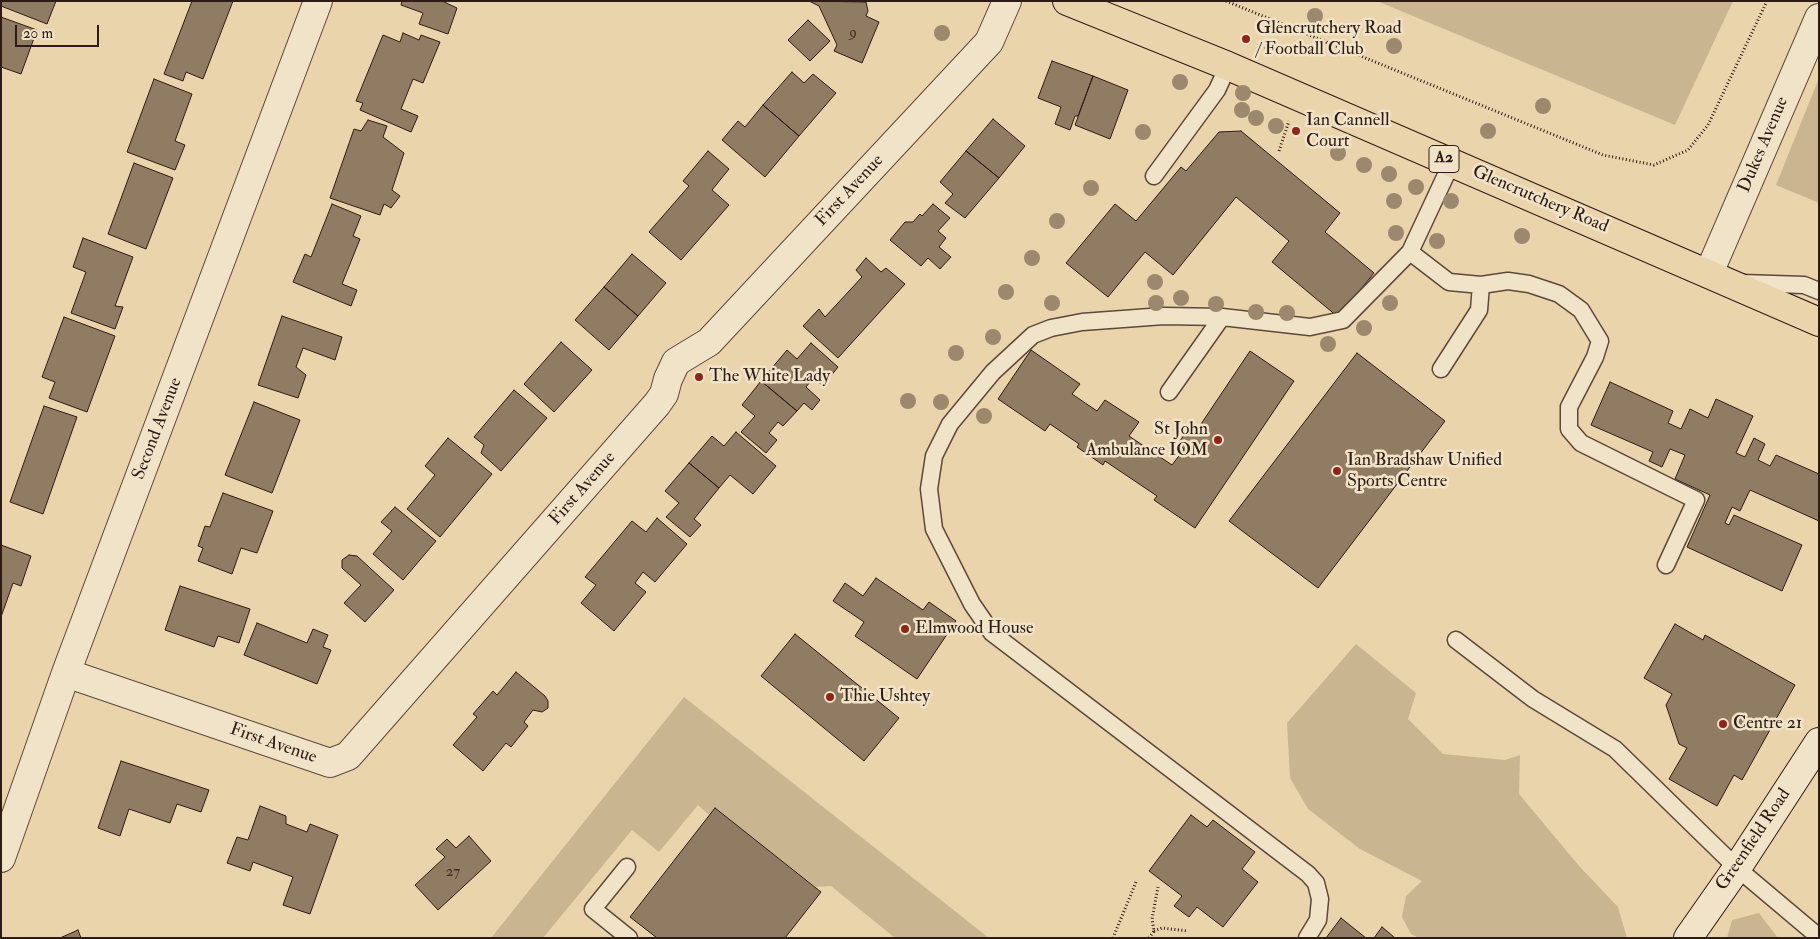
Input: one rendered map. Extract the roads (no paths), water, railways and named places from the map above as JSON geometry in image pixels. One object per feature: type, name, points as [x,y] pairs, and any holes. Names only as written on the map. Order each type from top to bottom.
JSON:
[{"type":"highway","name":"Glencrutchery Road","points":[[1066,1],[1228,66],[1819,322]]},
{"type":"street","name":"Second Avenue","points":[[1,858],[66,673],[318,1]]},
{"type":"street","name":"First Avenue","points":[[66,673],[330,763],[348,756],[657,404],[664,394],[668,379],[676,362],[710,342],[989,42],[1007,1]]},
{"type":"street","name":"Dukes Avenue","points":[[1719,278],[1819,18]]},
{"type":"street","name":"Greenfield Road","points":[[1688,938],[1737,868],[1819,742]]},
{"type":"lane","points":[[1154,176],[1218,90],[1228,66]]},
{"type":"lane","points":[[1307,938],[1318,920],[1320,899],[1316,883],[1249,828],[992,633],[972,604],[934,529],[929,489],[934,456],[950,424],[993,372],[1034,336],[1051,328],[1082,322],[1164,316],[1222,317],[1310,327],[1343,320],[1410,252],[1452,162]]},
{"type":"lane","points":[[1410,252],[1449,282],[1482,285],[1508,281],[1529,284],[1559,294],[1582,310],[1600,341],[1595,357],[1569,407],[1569,429],[1581,443],[1696,500],[1666,564]]},
{"type":"lane","points":[[1719,278],[1811,288]]},
{"type":"lane","points":[[1441,369],[1479,310],[1482,285]]},
{"type":"lane","points":[[1169,392],[1222,317]]},
{"type":"lane","points":[[1456,640],[1532,700],[1616,749],[1737,868],[1819,937]]},
{"type":"lane","points":[[627,867],[593,909],[629,938]]},
{"type":"place","name":"Glencrutchery Road / Football Club","points":[[1246,39]]},
{"type":"place","name":"Ian Cannell Court","points":[[1296,131]]},
{"type":"place","name":"The White Lady","points":[[699,377]]},
{"type":"place","name":"St John Ambulance IOM","points":[[1218,440]]},
{"type":"place","name":"Ian Bradshaw Unified Sports Centre","points":[[1337,471]]},
{"type":"place","name":"Elmwood House","points":[[905,629]]},
{"type":"place","name":"Thie Ushtey","points":[[830,697]]},
{"type":"place","name":"Centre 21","points":[[1723,724]]}]
